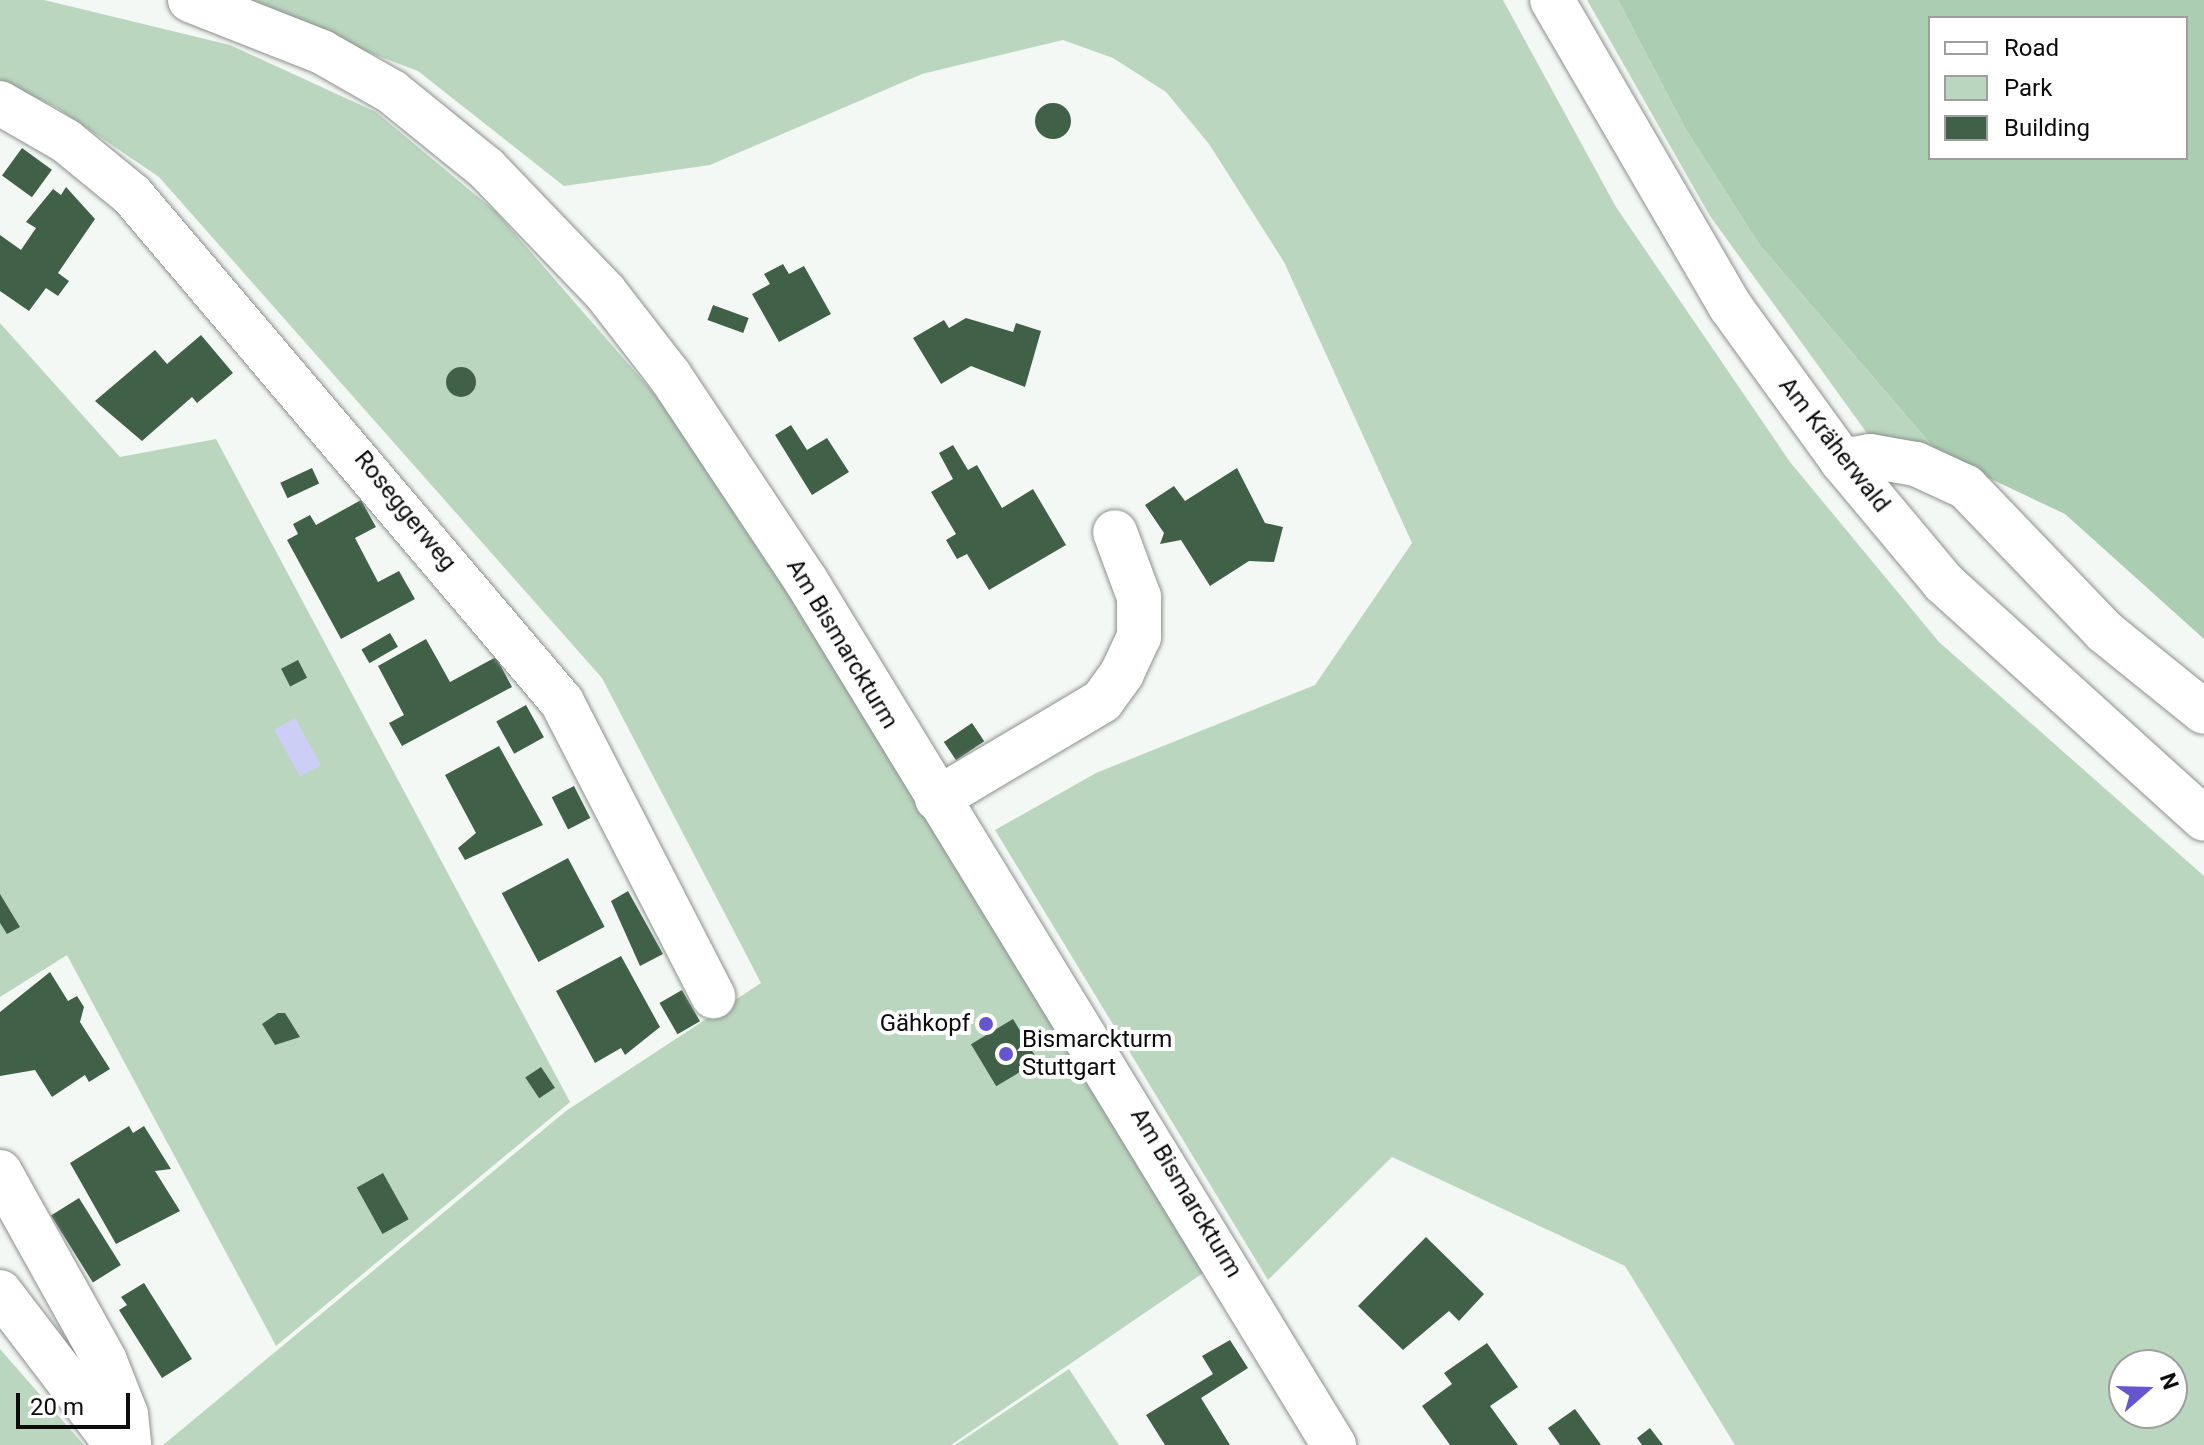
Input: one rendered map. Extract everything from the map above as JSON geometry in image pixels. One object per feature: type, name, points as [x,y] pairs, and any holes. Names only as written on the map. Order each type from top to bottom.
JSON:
[{"type":"street","name":"Am Bismarckturm","points":[[190,0],[322,52],[392,92],[486,168],[605,292],[670,376],[805,579],[937,799],[1125,1093],[1334,1445]]},
{"type":"street","name":"Am Kräherwald","points":[[1552,0],[1730,306],[1842,461],[1975,614],[2204,819]]},
{"type":"street","name":"Roseggerweg","points":[[0,103],[66,141],[132,195],[562,702],[713,996]]},
{"type":"street","points":[[1842,461],[1870,456],[1916,464],[1966,487],[2105,632],[2204,712]]},
{"type":"street","points":[[937,799],[1102,701],[1122,673],[1139,637],[1139,597],[1115,532]]},
{"type":"street","points":[[0,1172],[105,1361],[126,1414],[129,1445]]},
{"type":"street","points":[[0,1292],[117,1445]]},
{"type":"green space","points":[[0,0],[44,0],[230,45],[376,112],[496,212],[665,406],[971,868],[1209,1269],[951,1445],[163,1445],[566,1111],[761,983],[602,678],[159,177],[56,107],[0,81]]},
{"type":"green space","points":[[230,0],[1503,0],[1616,207],[1790,462],[1939,642],[2204,876],[2204,1445],[1735,1445],[1625,1266],[1392,1157],[1268,1280],[995,830],[1096,773],[1315,685],[1412,543],[1284,262],[1209,144],[1166,92],[1113,58],[1063,40],[922,74],[710,165],[564,186],[418,71]]},
{"type":"green space","points":[[1587,0],[1618,0],[1685,128],[1759,244],[1940,455],[1869,436],[1710,216]]},
{"type":"green space","points":[[1618,0],[2204,0],[2204,639],[2065,514],[1940,455],[1759,244],[1685,128]]},
{"type":"green space","points":[[0,323],[120,457],[216,439],[570,1102],[276,1346],[67,955],[0,997]]},
{"type":"green space","points":[[0,1349],[84,1445],[0,1445]]},
{"type":"green space","points":[[1069,1369],[1119,1445],[955,1445]]},
{"type":"water","points":[[295,718],[321,765],[300,777],[274,730]]},
{"type":"building","points":[[1053,103],[1066,108],[1071,121],[1066,134],[1053,139],[1040,134],[1035,121],[1040,108]]},
{"type":"building","points":[[22,148],[52,170],[32,197],[2,176]]},
{"type":"building","points":[[66,187],[95,219],[58,273],[69,281],[58,296],[46,288],[29,311],[0,291],[0,235],[21,250],[36,228],[26,222],[53,189],[61,195]]},
{"type":"building","points":[[783,264],[789,274],[804,266],[831,314],[779,342],[752,294],[770,284],[764,274]]},
{"type":"building","points":[[713,305],[749,318],[743,333],[708,320]]},
{"type":"building","points":[[966,318],[1013,332],[1016,323],[1041,331],[1025,387],[971,366],[941,384],[913,338],[944,320],[949,328]]},
{"type":"building","points":[[201,335],[233,373],[197,403],[192,397],[142,441],[95,401],[155,350],[167,364]]},
{"type":"building","points":[[461,367],[472,371],[476,382],[472,393],[461,397],[450,393],[446,382],[450,371]]},
{"type":"building","points":[[791,425],[807,450],[827,438],[849,472],[812,495],[775,435]]},
{"type":"building","points":[[953,445],[968,470],[977,465],[1002,508],[1033,489],[1066,545],[989,590],[967,554],[957,559],[946,540],[956,534],[931,492],[953,479],[939,453]]},
{"type":"building","points":[[312,468],[319,483],[287,498],[280,483]]},
{"type":"building","points":[[1237,468],[1265,523],[1283,527],[1274,562],[1249,561],[1210,586],[1181,540],[1160,544],[1164,533],[1145,505],[1174,486],[1185,501]]},
{"type":"building","points":[[361,500],[376,527],[355,538],[378,582],[399,571],[415,599],[341,639],[287,540],[298,534],[293,524],[310,515],[316,525]]},
{"type":"building","points":[[390,633],[398,647],[369,663],[361,650]]},
{"type":"building","points":[[426,639],[450,682],[496,657],[512,687],[402,746],[389,723],[404,715],[378,666]]},
{"type":"building","points":[[298,660],[307,678],[290,686],[281,669]]},
{"type":"building","points":[[526,705],[544,737],[514,754],[496,721]]},
{"type":"building","points":[[972,723],[984,741],[956,760],[944,742]]},
{"type":"building","points":[[499,746],[543,825],[465,860],[458,848],[476,833],[445,775]]},
{"type":"building","points":[[574,786],[590,818],[568,829],[552,797]]},
{"type":"building","points":[[568,858],[605,927],[538,962],[502,893]]},
{"type":"building","points":[[628,891],[663,954],[640,966],[611,901]]},
{"type":"building","points":[[0,894],[20,927],[7,934],[0,923]]},
{"type":"building","points":[[621,956],[660,1027],[625,1055],[621,1048],[595,1063],[556,991]]},
{"type":"building","points":[[50,972],[68,1001],[77,996],[84,1007],[80,1022],[110,1069],[89,1082],[85,1075],[52,1097],[35,1070],[0,1076],[0,1012]]},
{"type":"building","points":[[682,990],[700,1021],[677,1034],[659,1003]]},
{"type":"building","points":[[278,1013],[285,1013],[300,1037],[275,1045],[262,1024]]},
{"type":"building","name":"Bismarckturm Stuttgart","points":[[1013,1019],[1038,1061],[996,1086],[971,1044]]},
{"type":"building","points":[[541,1067],[555,1088],[539,1098],[525,1078]]},
{"type":"building","points":[[129,1126],[133,1133],[144,1126],[171,1169],[155,1171],[180,1211],[116,1244],[70,1163]]},
{"type":"building","points":[[383,1173],[409,1219],[382,1234],[357,1188]]},
{"type":"building","points":[[79,1198],[121,1265],[93,1282],[51,1215]]},
{"type":"building","points":[[1426,1237],[1484,1294],[1459,1321],[1449,1311],[1403,1350],[1358,1306]]},
{"type":"building","points":[[144,1283],[192,1359],[162,1378],[119,1310],[127,1305],[121,1297]]},
{"type":"building","points":[[1230,1340],[1248,1368],[1201,1398],[1230,1445],[1165,1445],[1146,1415],[1213,1374],[1202,1356]]},
{"type":"building","points":[[1487,1343],[1518,1387],[1490,1406],[1518,1445],[1450,1445],[1422,1406],[1452,1384],[1444,1373]]},
{"type":"building","points":[[1575,1409],[1601,1445],[1560,1445],[1548,1428]]},
{"type":"building","points":[[1650,1428],[1663,1445],[1642,1445],[1637,1438]]},
{"type":"place","name":"Gähkopf","points":[[986,1024]]},
{"type":"place","name":"Bismarckturm Stuttgart","points":[[1006,1054]]}]
